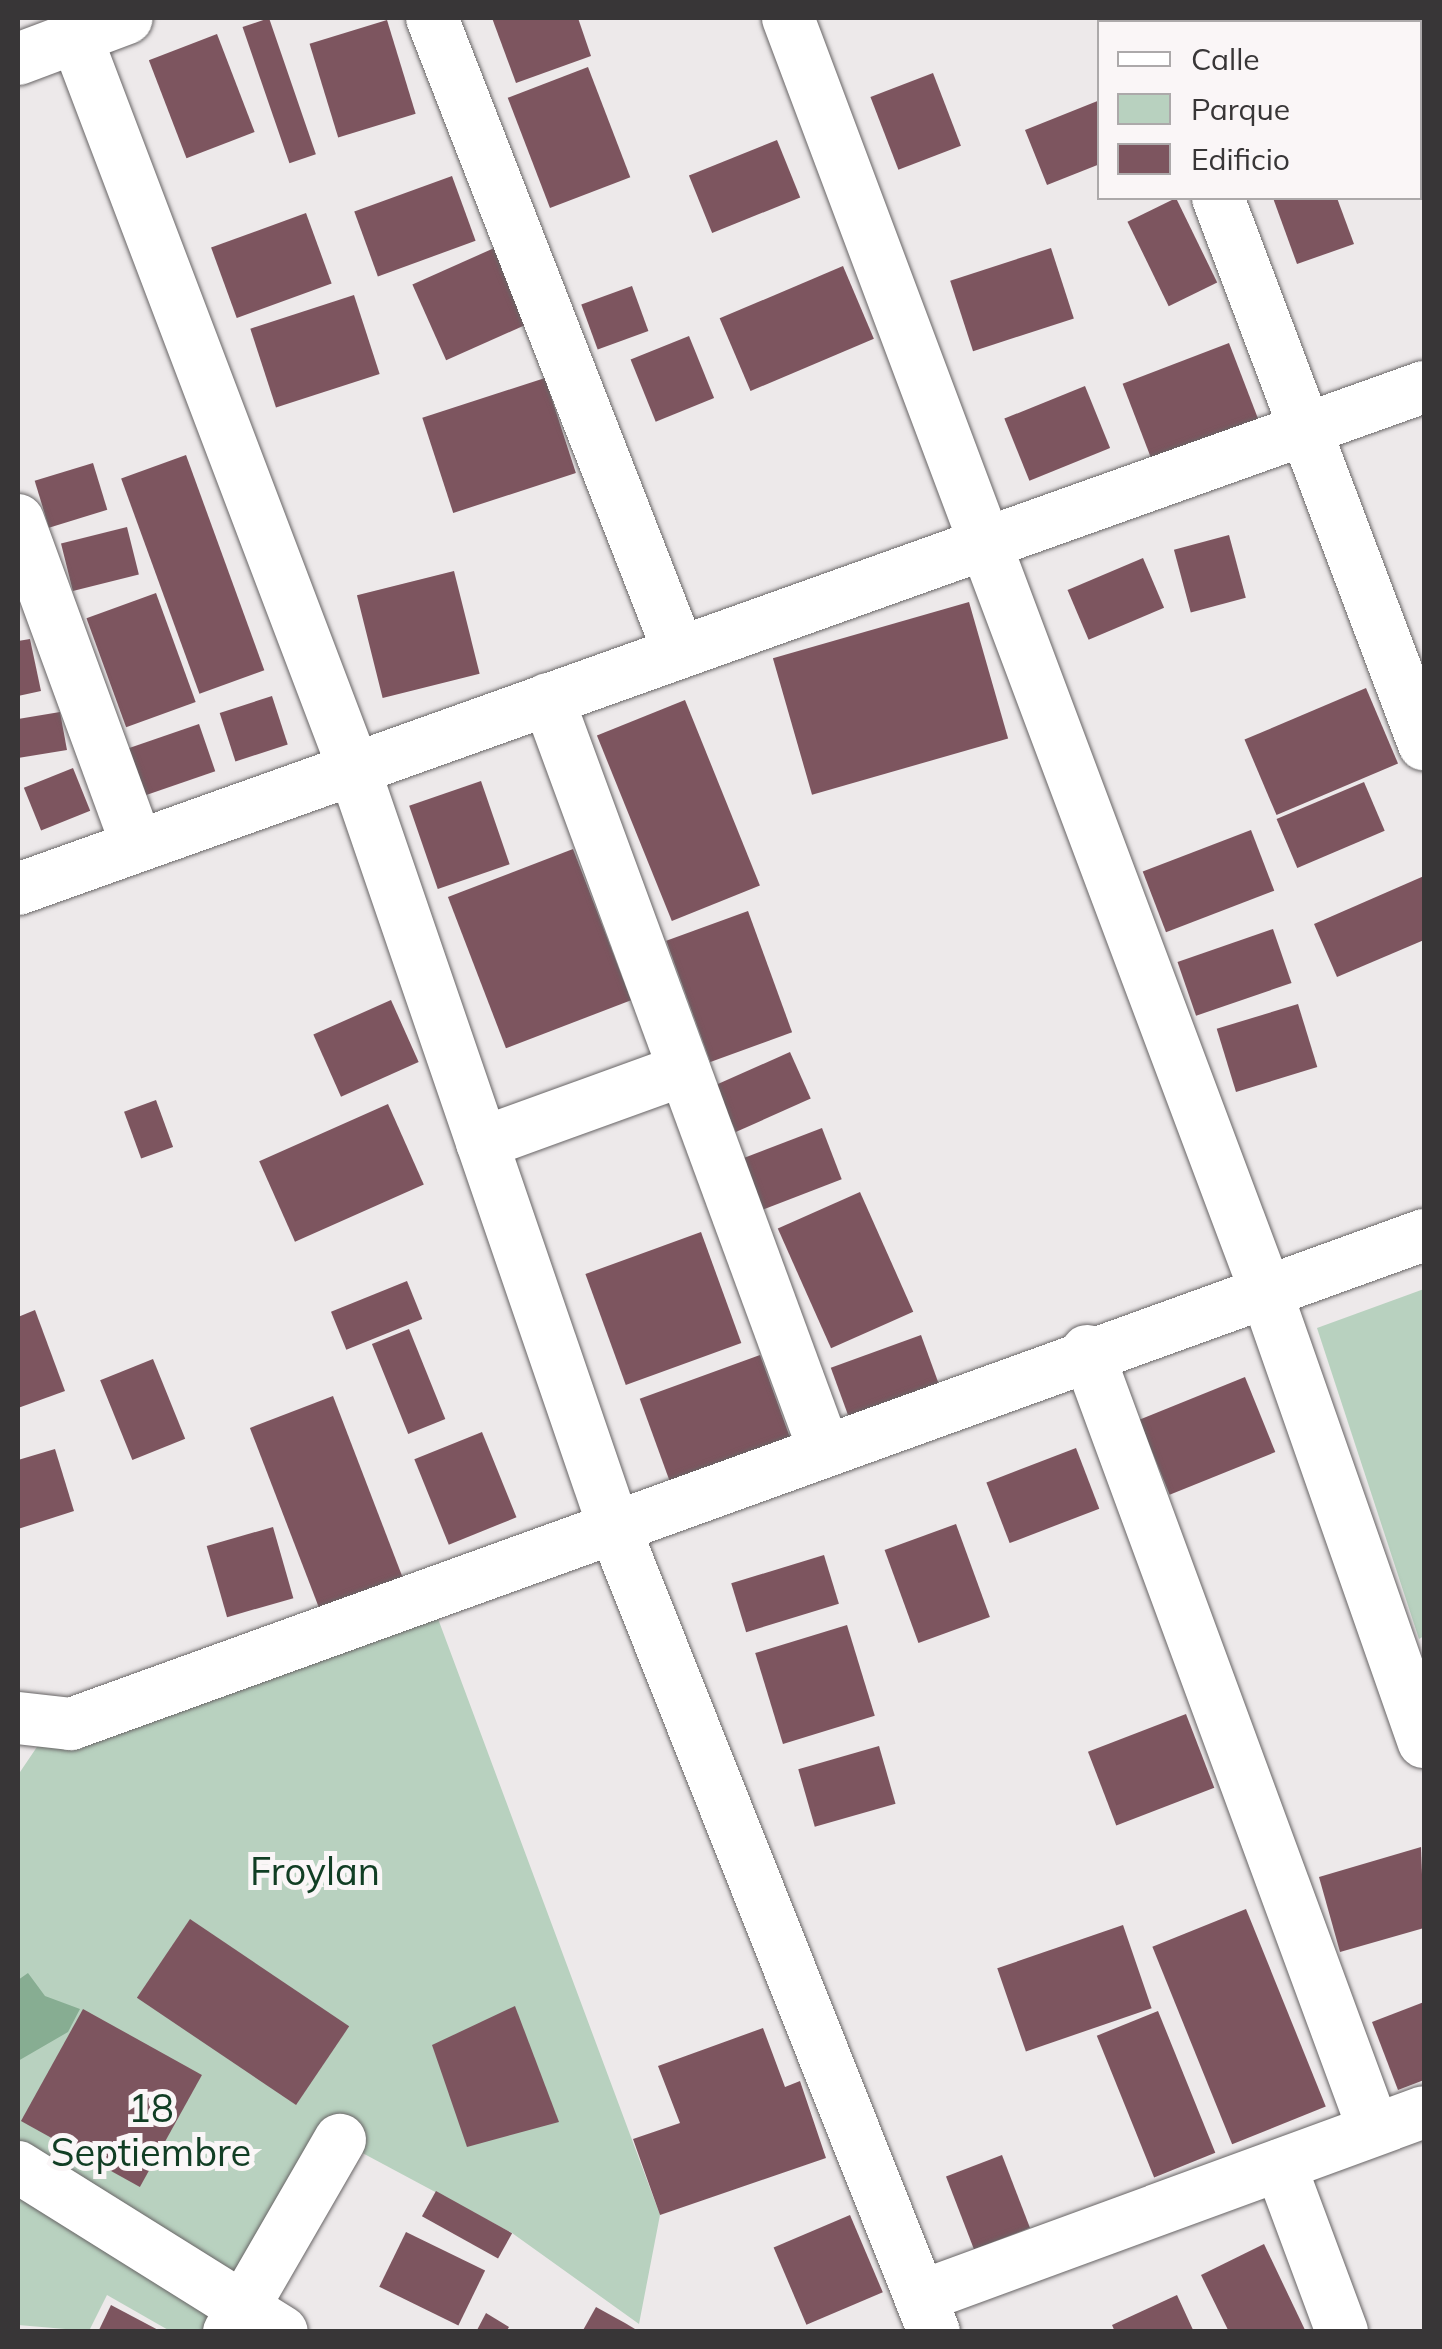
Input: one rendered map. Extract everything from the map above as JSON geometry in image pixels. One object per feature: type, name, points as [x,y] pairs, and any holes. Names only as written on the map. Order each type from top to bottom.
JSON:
[{"type":"street","points":[[18,59],[127,18]]},
{"type":"street","points":[[432,18],[679,652]]},
{"type":"street","points":[[788,18],[988,542],[1265,1289],[1424,1742]]},
{"type":"street","points":[[76,37],[354,769],[614,1527],[930,2313],[1280,2164],[1424,2112]]},
{"type":"street","points":[[1219,200],[1424,744]]},
{"type":"street","points":[[18,888],[1424,386]]},
{"type":"street","points":[[18,520],[137,846]]},
{"type":"street","points":[[548,699],[824,1449]]},
{"type":"street","points":[[482,1143],[684,1070]]},
{"type":"street","points":[[18,1718],[71,1724],[1088,1351],[1424,1236]]},
{"type":"street","points":[[1088,1351],[1374,2130]]},
{"type":"street","points":[[18,2166],[251,2324],[340,2140]]},
{"type":"street","points":[[1280,2164],[1342,2332]]},
{"type":"green space","points":[[1424,1289],[1424,1636],[1419,1639],[1317,1328]]},
{"type":"green space","name":"Froylan","points":[[437,1616],[660,2215],[639,2324],[512,2233],[340,2141],[242,2308],[18,2167],[18,1775],[43,1738]]},
{"type":"green space","points":[[18,2179],[228,2312],[216,2331],[170,2331],[107,2295],[89,2331],[18,2325]]},
{"type":"shaded area","points":[[28,1973],[45,1996],[80,2009],[68,2032],[18,2061],[18,1980]]},
{"type":"building","points":[[269,18],[316,154],[289,163],[243,27]]},
{"type":"building","points":[[492,18],[578,18],[591,56],[516,83]]},
{"type":"building","points":[[1186,18],[1277,18],[1277,20]]},
{"type":"building","points":[[1424,18],[1424,92],[1422,20],[1362,20]]},
{"type":"building","points":[[387,20],[416,114],[338,137],[310,44]]},
{"type":"building","points":[[217,34],[255,132],[186,158],[149,60]]},
{"type":"building","points":[[588,67],[630,177],[550,208],[508,98]]},
{"type":"building","points":[[933,73],[961,146],[898,170],[870,97]]},
{"type":"building","points":[[1097,101],[1097,165],[1047,185],[1025,130]]},
{"type":"building","points":[[777,140],[800,197],[712,233],[689,176]]},
{"type":"building","points":[[452,176],[476,241],[378,276],[354,212]]},
{"type":"building","points":[[1177,200],[1217,282],[1169,306],[1127,222]]},
{"type":"building","points":[[1274,200],[1338,200],[1354,244],[1297,264]]},
{"type":"building","points":[[306,213],[332,283],[237,318],[211,248]]},
{"type":"building","points":[[501,245],[535,321],[446,360],[412,284]]},
{"type":"building","points":[[1051,248],[1074,318],[973,351],[950,281]]},
{"type":"building","points":[[843,266],[874,339],[751,391],[720,318]]},
{"type":"building","points":[[632,286],[648,331],[598,350],[581,304]]},
{"type":"building","points":[[354,295],[380,374],[276,408],[250,329]]},
{"type":"building","points":[[689,336],[714,398],[656,422],[631,360]]},
{"type":"building","points":[[1229,343],[1258,420],[1152,460],[1123,384]]},
{"type":"building","points":[[545,378],[576,473],[453,513],[422,418]]},
{"type":"building","points":[[1085,386],[1110,448],[1029,481],[1004,419]]},
{"type":"building","points":[[186,455],[264,670],[199,694],[121,479]]},
{"type":"building","points":[[93,463],[107,510],[49,528],[35,481]]},
{"type":"building","points":[[127,527],[139,575],[73,591],[61,543]]},
{"type":"building","points":[[1229,535],[1246,598],[1191,613],[1174,550]]},
{"type":"building","points":[[1143,558],[1164,608],[1089,640],[1068,590]]},
{"type":"building","points":[[454,571],[480,674],[383,698],[357,595]]},
{"type":"building","points":[[156,593],[196,702],[126,727],[86,618]]},
{"type":"building","points":[[969,602],[1008,738],[812,795],[773,658]]},
{"type":"building","points":[[30,639],[41,691],[18,696],[18,641]]},
{"type":"building","points":[[1366,688],[1398,763],[1277,815],[1244,740]]},
{"type":"building","points":[[272,696],[288,745],[235,761],[220,713]]},
{"type":"building","points":[[685,700],[760,885],[672,921],[597,736]]},
{"type":"building","points":[[60,712],[67,750],[18,758],[18,719]]},
{"type":"building","points":[[199,724],[215,771],[143,796],[127,749]]},
{"type":"building","points":[[73,768],[90,811],[41,831],[24,788]]},
{"type":"building","points":[[481,781],[510,864],[438,889],[409,806]]},
{"type":"building","points":[[1364,782],[1385,831],[1297,868],[1277,819]]},
{"type":"building","points":[[1251,830],[1274,891],[1166,932],[1143,872]]},
{"type":"building","points":[[573,849],[631,1000],[506,1048],[448,897]]},
{"type":"building","points":[[1424,876],[1424,940],[1337,977],[1314,924]]},
{"type":"building","points":[[748,911],[792,1032],[710,1062],[666,941]]},
{"type":"building","points":[[1273,929],[1292,983],[1196,1016],[1178,962]]},
{"type":"building","points":[[391,1000],[419,1062],[341,1097],[313,1035]]},
{"type":"building","points":[[1298,1004],[1317,1067],[1236,1092],[1217,1029]]},
{"type":"building","points":[[790,1052],[811,1099],[736,1132],[715,1085]]},
{"type":"building","points":[[156,1100],[173,1147],[141,1159],[124,1112]]},
{"type":"building","points":[[388,1104],[424,1184],[295,1242],[259,1161]]},
{"type":"building","points":[[822,1128],[842,1179],[760,1211],[740,1160]]},
{"type":"building","points":[[860,1192],[913,1312],[831,1348],[778,1229]]},
{"type":"building","points":[[701,1232],[741,1343],[626,1385],[585,1274]]},
{"type":"building","points":[[407,1281],[422,1319],[346,1350],[331,1312]]},
{"type":"building","points":[[35,1310],[65,1391],[18,1408],[18,1317]]},
{"type":"building","points":[[409,1329],[445,1419],[408,1434],[372,1344]]},
{"type":"building","points":[[921,1335],[945,1401],[855,1434],[831,1368]]},
{"type":"building","points":[[760,1355],[795,1450],[674,1494],[640,1399]]},
{"type":"building","points":[[153,1359],[185,1439],[132,1460],[100,1380]]},
{"type":"building","points":[[1245,1377],[1275,1452],[1170,1495],[1139,1420]]},
{"type":"building","points":[[333,1396],[406,1586],[323,1618],[250,1428]]},
{"type":"building","points":[[482,1432],[516,1517],[449,1545],[414,1459]]},
{"type":"building","points":[[1076,1448],[1099,1509],[1010,1543],[986,1482]]},
{"type":"building","points":[[55,1449],[74,1511],[18,1529],[18,1460]]},
{"type":"building","points":[[956,1524],[990,1617],[918,1643],[885,1550]]},
{"type":"building","points":[[273,1527],[293,1598],[227,1617],[207,1546]]},
{"type":"building","points":[[824,1555],[839,1604],[746,1632],[731,1583]]},
{"type":"building","points":[[847,1625],[875,1716],[783,1744],[755,1653]]},
{"type":"building","points":[[1186,1714],[1214,1788],[1116,1825],[1088,1752]]},
{"type":"building","points":[[879,1746],[896,1804],[815,1827],[798,1769]]},
{"type":"building","points":[[1421,1847],[1424,1928],[1340,1952],[1319,1877]]},
{"type":"building","points":[[1246,1909],[1326,2106],[1232,2144],[1152,1947]]},
{"type":"building","points":[[190,1919],[349,2026],[296,2105],[137,1998]]},
{"type":"building","points":[[1123,1925],[1152,2008],[1026,2052],[997,1968]]},
{"type":"building","points":[[1424,2002],[1424,2080],[1398,2090],[1372,2022]]},
{"type":"building","points":[[515,2006],[559,2122],[467,2147],[432,2045]]},
{"type":"building","points":[[83,2009],[202,2075],[140,2187],[21,2121]]},
{"type":"building","points":[[1158,2011],[1215,2153],[1154,2178],[1097,2036]]},
{"type":"building","points":[[763,2028],[785,2087],[800,2081],[826,2158],[660,2215],[633,2139],[680,2123],[658,2066]]},
{"type":"building","points":[[1002,2155],[1030,2228],[974,2249],[946,2177]]},
{"type":"building","points":[[436,2191],[512,2233],[498,2259],[422,2216]]},
{"type":"building","points":[[850,2215],[883,2292],[806,2325],[774,2247]]},
{"type":"building","points":[[406,2232],[485,2271],[458,2325],[379,2287]]},
{"type":"building","points":[[1264,2244],[1306,2332],[1229,2332],[1201,2275]]},
{"type":"building","points":[[1177,2295],[1194,2332],[1115,2332],[1112,2325]]},
{"type":"building","points":[[111,2305],[162,2332],[98,2332]]},
{"type":"building","points":[[596,2307],[625,2323],[640,2332],[582,2332]]},
{"type":"building","points":[[486,2313],[509,2327],[506,2332],[476,2332]]},
{"type":"park label","name":"18 Septiembre","points":[[151,2131]]}]
